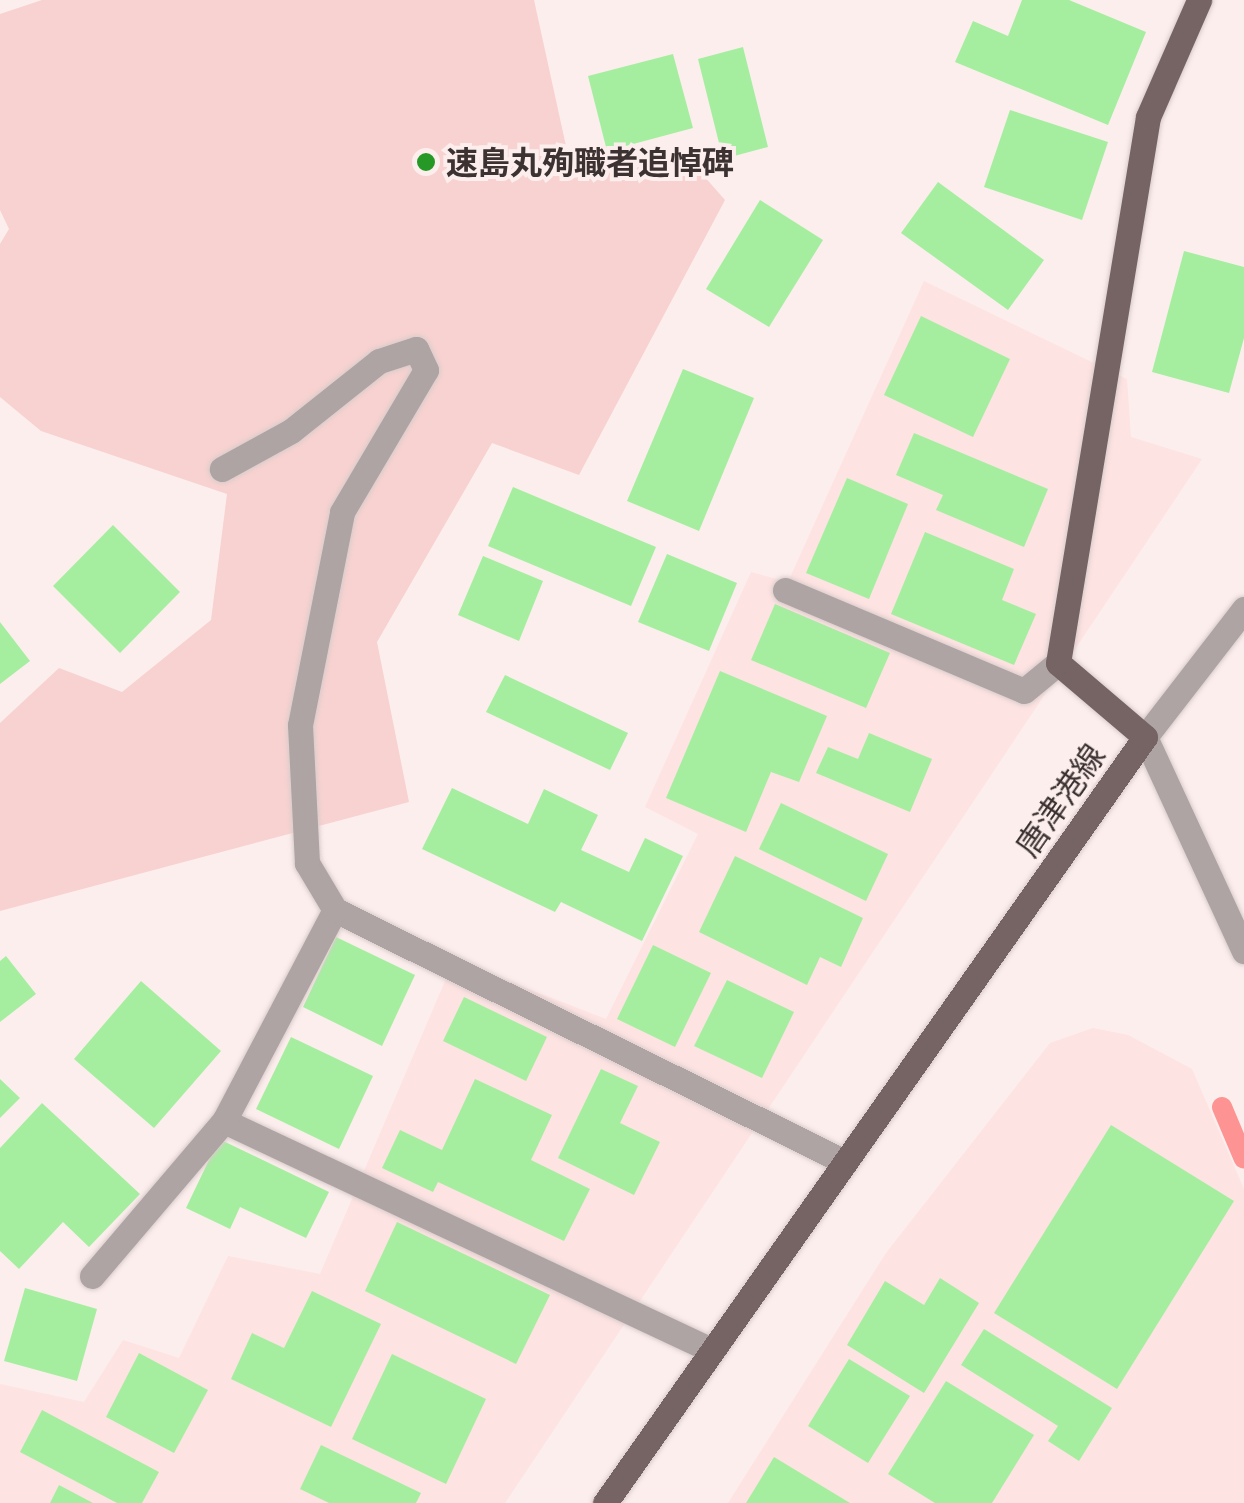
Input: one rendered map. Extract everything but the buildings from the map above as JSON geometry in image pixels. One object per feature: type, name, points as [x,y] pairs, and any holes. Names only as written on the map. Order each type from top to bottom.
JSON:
[{"type":"main road","points":[[1058,663],[1148,117],[1199,0]]},
{"type":"main road","name":"唐津港線","points":[[606,1503],[843,1160],[1145,737],[1058,663]]},
{"type":"street","points":[[222,469],[290,431],[379,361],[416,350],[426,370],[342,512],[300,725],[306,864],[335,910],[843,1160]]},
{"type":"street","points":[[785,590],[1024,691],[1058,663]]},
{"type":"street","points":[[1244,609],[1145,737],[1244,951]]},
{"type":"street","points":[[92,1276],[224,1121],[335,910]]},
{"type":"street","points":[[224,1121],[710,1350]]},
{"type":"shaded area","points":[[42,0],[534,0],[573,178],[689,159],[725,200],[579,475],[492,443],[377,642],[409,802],[0,911],[0,723],[59,668],[122,692],[211,620],[227,494],[41,431],[0,397],[0,244],[9,229],[0,210],[0,14]]},
{"type":"shaded area","points":[[924,281],[1127,379],[1131,437],[1202,459],[505,1503],[0,1503],[0,1384],[84,1402],[123,1340],[179,1358],[228,1256],[320,1274],[454,960],[606,1019],[698,834],[645,807],[751,572],[788,582]]},
{"type":"shaded area","points":[[1093,1028],[1128,1035],[1192,1069],[1244,1189],[1244,1503],[728,1503],[886,1253],[1050,1043]]},
{"type":"waterway","points":[[1222,1107],[1244,1159]]},
{"type":"place","name":"速島丸殉職者追悼碑","points":[[426,162]]}]
